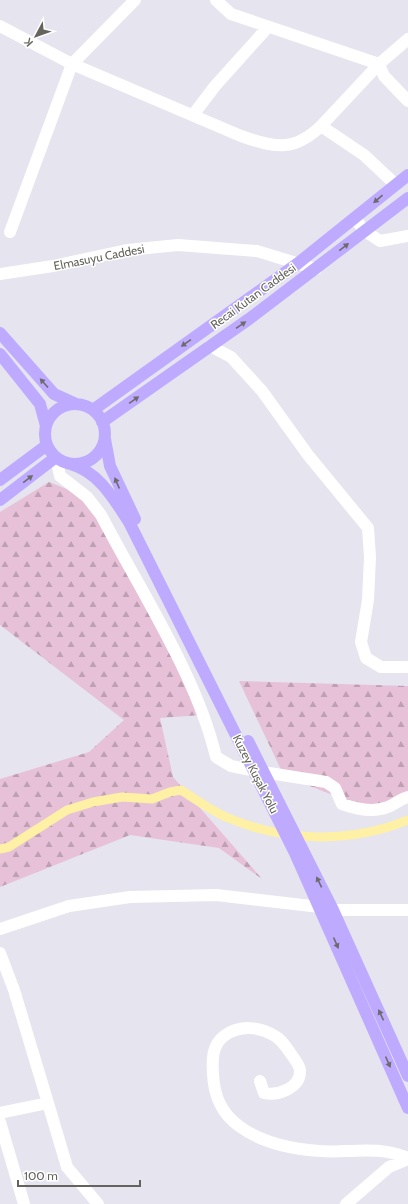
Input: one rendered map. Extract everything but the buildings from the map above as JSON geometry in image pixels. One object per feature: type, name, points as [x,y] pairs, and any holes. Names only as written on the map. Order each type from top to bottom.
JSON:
[{"type":"main road","name":"Recai Kutan Caddesi","points":[[92,410],[297,264],[408,175]]},
{"type":"main road","name":"Recai Kutan Caddesi","points":[[102,422],[249,319],[408,198]]},
{"type":"main road","points":[[0,333],[54,394],[92,410],[102,422],[105,439],[102,448],[92,458],[79,464],[70,464],[56,458],[47,445],[45,436],[46,426],[50,417],[57,410],[66,405],[76,404]]},
{"type":"main road","points":[[0,354],[40,404],[46,426]]},
{"type":"main road","name":"Kuzey Kuşak Yolu","points":[[105,439],[110,466],[118,486],[300,853],[333,910],[408,1076]]},
{"type":"main road","points":[[0,480],[47,445]]},
{"type":"main road","points":[[0,500],[56,458]]},
{"type":"main road","name":"Kuzey Kuşak Yolu","points":[[70,464],[89,473],[108,490],[129,522],[282,817]]},
{"type":"main road","name":"Kuzey Kuşak Yolu","points":[[300,853],[320,907],[408,1108]]},
{"type":"street","points":[[10,232],[72,64],[135,0]]},
{"type":"street","points":[[216,0],[231,14],[379,64],[384,76],[408,101]]},
{"type":"street","points":[[0,26],[72,64],[241,136],[266,145],[282,146],[308,138],[322,126],[379,64],[408,39]]},
{"type":"street","points":[[193,115],[215,86],[268,27]]},
{"type":"street","points":[[322,126],[364,155],[395,184]]},
{"type":"street","points":[[355,219],[365,231],[380,241],[408,236]]},
{"type":"street","name":"Elmasuyu Caddesi","points":[[0,274],[53,266],[127,250],[178,245],[257,251],[316,269]]},
{"type":"street","points":[[210,346],[231,357],[262,391],[308,455],[368,528],[370,557],[368,600],[361,642],[366,658],[381,667],[408,667]]},
{"type":"street","points":[[56,458],[60,476],[87,497],[101,515],[170,643],[205,721],[216,758],[231,766],[251,770]]},
{"type":"street","points":[[269,773],[326,782],[334,788],[342,804],[354,808],[381,808],[408,798]]},
{"type":"street","points":[[0,929],[70,906],[130,897],[216,895],[320,907]]},
{"type":"street","points":[[333,910],[408,910]]},
{"type":"street","points":[[0,953],[14,990],[68,1166],[98,1204]]},
{"type":"street","points":[[260,1081],[264,1093],[271,1094],[280,1093],[289,1089],[297,1081],[300,1070],[294,1058],[276,1036],[256,1029],[240,1028],[231,1031],[217,1041],[212,1059],[212,1068],[217,1102],[232,1121],[242,1128],[274,1144],[317,1150],[345,1151],[372,1149],[408,1159]]},
{"type":"street","points":[[0,1113],[48,1103]]},
{"type":"street","points":[[0,1122],[24,1204]]},
{"type":"street","points":[[346,1204],[389,1166],[408,1159]]},
{"type":"green space","points":[[49,482],[87,497],[202,715],[160,718],[173,777],[262,879],[219,848],[130,835],[0,887],[0,779],[89,752],[124,720],[0,625],[0,512]]},
{"type":"green space","points":[[239,681],[408,686],[408,797],[354,808],[338,797],[284,776]]},
{"type":"waterway","points":[[0,849],[9,847],[67,810],[93,802],[122,797],[152,799],[170,792],[181,790],[208,808],[226,817],[248,825],[294,835],[317,837],[363,833],[386,828],[408,820]]}]
